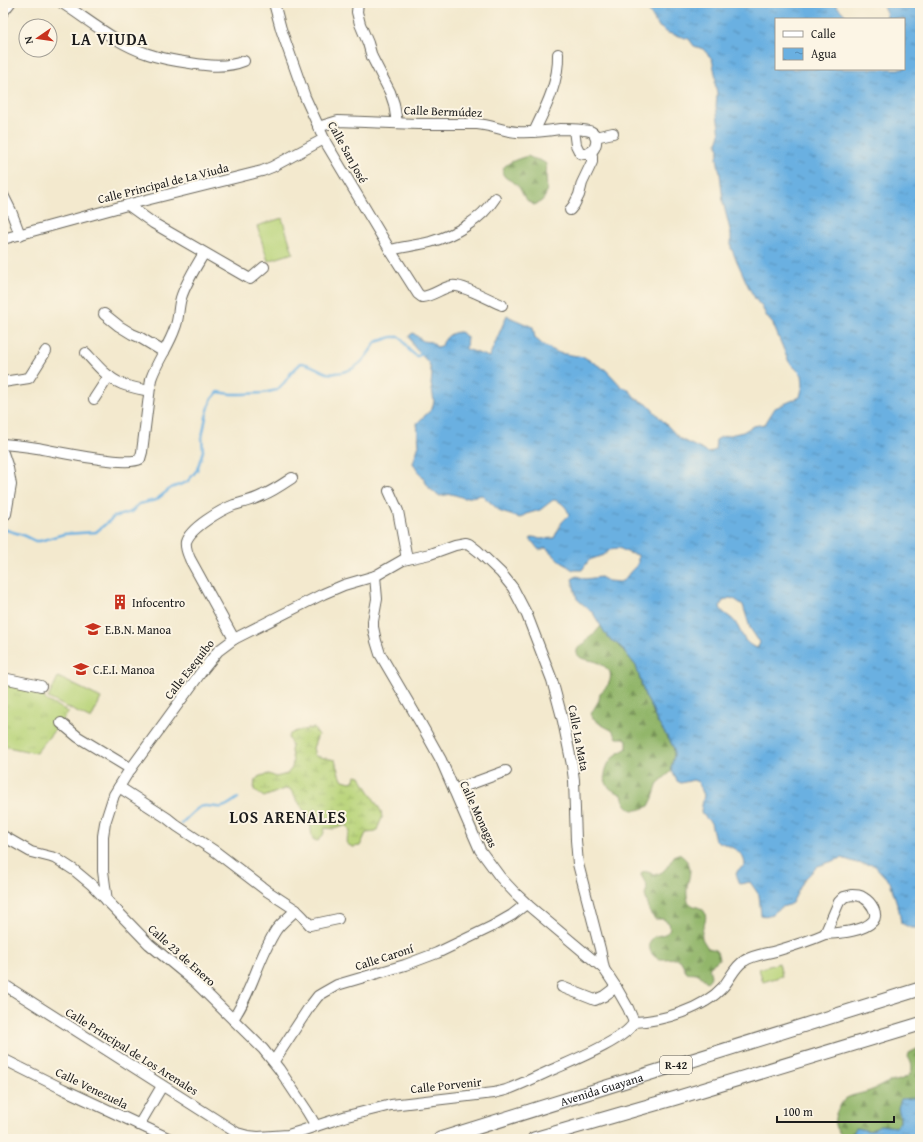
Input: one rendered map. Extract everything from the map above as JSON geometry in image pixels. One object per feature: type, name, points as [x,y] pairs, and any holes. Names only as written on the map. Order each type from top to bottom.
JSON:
[{"type":"main road","name":"Avenida Guayana","points":[[440,1139],[920,989]]},
{"type":"main road","points":[[534,1139],[676,1098],[916,1025]]},
{"type":"street","points":[[3,12],[10,3]]},
{"type":"street","points":[[62,3],[124,44],[148,54],[164,59],[205,65],[232,65],[244,61]]},
{"type":"street","name":"Calle San José","points":[[274,3],[296,72],[318,127],[336,161],[418,294],[422,297],[428,296],[449,287],[457,286],[502,305]]},
{"type":"street","points":[[358,3],[357,12],[360,24],[372,57],[390,92],[394,104],[397,123]]},
{"type":"street","points":[[534,132],[553,89],[558,71],[558,54]]},
{"type":"street","name":"Calle Bermúdez","points":[[318,127],[338,121],[418,124],[477,124],[517,132],[560,129],[593,134],[613,133]]},
{"type":"street","points":[[574,130],[576,145],[580,153],[587,154],[596,147],[593,134]]},
{"type":"street","name":"Calle Principal de La Viuda","points":[[3,239],[272,167],[324,139]]},
{"type":"street","points":[[570,210],[579,195],[582,183],[592,162],[590,152]]},
{"type":"street","points":[[3,195],[20,235]]},
{"type":"street","points":[[390,250],[431,242],[453,233],[481,216],[495,198]]},
{"type":"street","points":[[128,205],[153,223],[250,278],[264,266]]},
{"type":"street","points":[[3,444],[97,458],[127,461],[138,460],[141,457],[142,452],[151,379],[177,325],[179,304],[183,292],[204,253]]},
{"type":"street","points":[[104,314],[126,330],[164,352]]},
{"type":"street","points":[[3,382],[29,378],[46,351]]},
{"type":"street","points":[[86,353],[109,376],[121,383],[149,391]]},
{"type":"street","points":[[94,399],[109,376]]},
{"type":"street","points":[[3,453],[8,468],[11,485],[6,514]]},
{"type":"street","points":[[234,639],[190,559],[186,549],[187,540],[196,528],[214,515],[232,506],[264,495],[292,478]]},
{"type":"street","points":[[389,491],[398,511],[407,559]]},
{"type":"street","name":"Calle Esequibo","points":[[107,901],[103,871],[104,829],[113,800],[119,787],[131,769],[218,651],[234,639],[318,596],[344,585],[375,576],[407,559],[430,554],[462,543]]},
{"type":"street","name":"Calle La Mata","points":[[462,543],[469,544],[478,551],[501,573],[513,588],[527,615],[552,680],[572,765],[578,864],[604,969]]},
{"type":"street","name":"Calle Monagas","points":[[375,576],[377,599],[373,622],[380,654],[441,760],[476,842],[484,856],[500,877],[526,904],[604,969],[616,987],[634,1022]]},
{"type":"street","points":[[3,678],[41,686]]},
{"type":"street","points":[[61,723],[78,737],[131,769]]},
{"type":"street","points":[[454,790],[506,771]]},
{"type":"street","points":[[119,787],[168,818],[177,826],[216,852],[296,910],[310,925],[338,919]]},
{"type":"street","name":"Calle 23 de Enero","points":[[3,836],[31,852],[51,857],[62,862],[92,885],[149,944],[194,981],[263,1049],[274,1061],[316,1126]]},
{"type":"street","points":[[634,1022],[663,1017],[692,1008],[710,998],[719,991],[744,960],[757,955],[801,944],[825,934],[837,934],[854,930],[870,923],[875,919],[872,905],[861,896],[852,895],[844,897],[839,902],[825,934]]},
{"type":"street","name":"Calle Caroní","points":[[274,1061],[308,1009],[323,993],[342,984],[437,953],[492,927],[512,915],[526,904]]},
{"type":"street","points":[[233,1019],[246,997],[274,934],[281,924],[296,910]]},
{"type":"street","name":"Calle Principal de Los Arenales","points":[[3,984],[237,1133],[248,1136]]},
{"type":"street","points":[[562,987],[595,1000],[600,999],[616,987]]},
{"type":"street","name":"Calle Porvenir","points":[[248,1136],[265,1137],[288,1135],[347,1116],[391,1105],[494,1093],[506,1090],[605,1045],[617,1038],[634,1022]]},
{"type":"street","name":"Calle Venezuela","points":[[3,1059],[170,1139]]},
{"type":"street","points":[[139,1124],[162,1086]]},
{"type":"green space","points":[[528,156],[546,164],[546,194],[539,203],[534,205],[523,196],[518,186],[506,178],[503,173],[503,169],[510,163]]},
{"type":"green space","points":[[282,218],[293,253],[268,261],[257,226]]},
{"type":"green space","points":[[601,626],[608,638],[620,646],[636,666],[645,696],[652,708],[656,720],[674,749],[671,768],[672,771],[658,783],[649,806],[639,810],[632,810],[629,808],[626,805],[622,795],[609,788],[605,778],[606,769],[610,761],[618,753],[627,748],[627,740],[624,738],[617,738],[613,731],[600,724],[592,717],[591,714],[599,700],[600,693],[610,681],[610,672],[601,664],[583,659],[577,654],[579,647],[585,643]]},
{"type":"green space","points":[[58,677],[101,698],[91,719],[48,698]]},
{"type":"green space","points":[[3,679],[41,686],[47,701],[69,712],[36,753],[3,746]]},
{"type":"green space","points":[[314,728],[318,735],[313,748],[315,756],[335,760],[339,774],[343,780],[350,782],[353,781],[356,775],[360,776],[381,811],[382,818],[376,832],[366,833],[360,846],[353,847],[347,844],[346,841],[350,832],[347,825],[334,829],[325,828],[323,835],[318,841],[314,840],[312,838],[310,820],[290,789],[284,789],[264,797],[254,790],[255,780],[260,776],[269,774],[276,777],[287,774],[292,768],[292,746],[288,737],[290,734],[297,731]]},
{"type":"green space","points":[[679,854],[685,859],[690,868],[687,890],[688,900],[692,905],[703,910],[706,916],[702,938],[708,948],[713,949],[718,954],[719,959],[710,968],[711,977],[707,982],[700,975],[686,971],[681,961],[677,959],[657,958],[650,950],[650,942],[652,939],[668,932],[670,927],[669,923],[663,919],[655,919],[650,913],[645,895],[647,888],[641,875],[642,872],[659,874],[667,867],[675,855]]},
{"type":"green space","points":[[779,963],[782,976],[763,982],[759,969]]},
{"type":"green space","points":[[919,1048],[920,1095],[898,1108],[900,1123],[895,1127],[880,1125],[870,1131],[857,1128],[853,1133],[854,1139],[844,1139],[836,1128],[835,1117],[838,1109],[845,1099],[909,1075],[912,1067],[908,1057],[909,1053]]},
{"type":"water","points":[[624,3],[834,3],[848,18],[775,18],[775,70],[905,70],[905,18],[887,18],[886,12],[881,3],[920,3],[920,928],[911,928],[901,923],[899,910],[890,882],[874,865],[857,863],[842,858],[818,866],[804,880],[792,903],[782,907],[770,915],[761,915],[759,895],[750,882],[740,884],[736,874],[738,870],[745,865],[742,855],[734,849],[715,840],[711,823],[702,814],[701,811],[704,795],[698,782],[693,780],[681,783],[677,781],[671,768],[674,749],[656,720],[652,708],[645,696],[636,666],[620,646],[608,638],[593,613],[577,599],[572,579],[577,576],[585,579],[601,577],[608,581],[620,582],[624,580],[638,564],[638,555],[629,553],[619,548],[611,549],[604,555],[589,560],[582,570],[573,570],[560,561],[546,548],[539,550],[530,539],[534,537],[540,539],[554,538],[562,522],[569,515],[561,503],[553,500],[540,510],[526,514],[520,518],[501,512],[482,495],[464,498],[452,494],[440,496],[430,489],[413,463],[419,445],[417,423],[432,409],[434,401],[431,384],[432,375],[429,363],[414,347],[409,336],[413,333],[423,341],[431,342],[437,347],[441,346],[451,334],[461,332],[467,337],[466,349],[489,357],[507,315],[533,327],[535,338],[543,345],[559,353],[584,357],[606,370],[621,386],[630,391],[636,399],[647,404],[680,439],[709,453],[715,450],[716,440],[721,437],[743,432],[753,426],[765,424],[775,408],[800,397],[803,385],[802,375],[789,362],[773,324],[749,288],[731,248],[731,234],[723,202],[717,158],[719,150],[717,143],[720,134],[716,107],[716,78],[712,59],[703,49],[694,46],[689,39],[668,33],[658,26],[648,10]],"holes":[[[729,598],[734,599],[743,605],[750,628],[760,643],[757,648],[746,641],[735,622],[720,607],[722,602]]]},
{"type":"water","points":[[920,1095],[920,1139],[854,1139],[853,1133],[856,1128],[870,1131],[880,1125],[895,1127],[900,1122],[898,1108],[901,1099],[913,1098]]},
{"type":"waterway","points":[[3,529],[23,535],[35,541],[64,534],[96,532],[114,517],[131,512],[139,504],[156,500],[171,488],[187,482],[197,470],[203,451],[202,437],[206,417],[211,400],[218,392],[243,394],[263,393],[277,390],[301,363],[333,374],[350,370],[364,359],[376,342],[392,337],[399,337],[402,339],[409,350],[416,356],[424,353]]},
{"type":"waterway","points":[[181,824],[200,807],[222,807],[238,798]]},
{"type":"place","name":"Infocentro","points":[[120,602]]},
{"type":"place","name":"E.B.N. Manoa","points":[[93,629]]},
{"type":"place","name":"C.E.I. Manoa","points":[[81,669]]},
{"type":"district","name":"LA VIUDA","points":[[110,39]]},
{"type":"district","name":"LOS ARENALES","points":[[288,817]]}]
